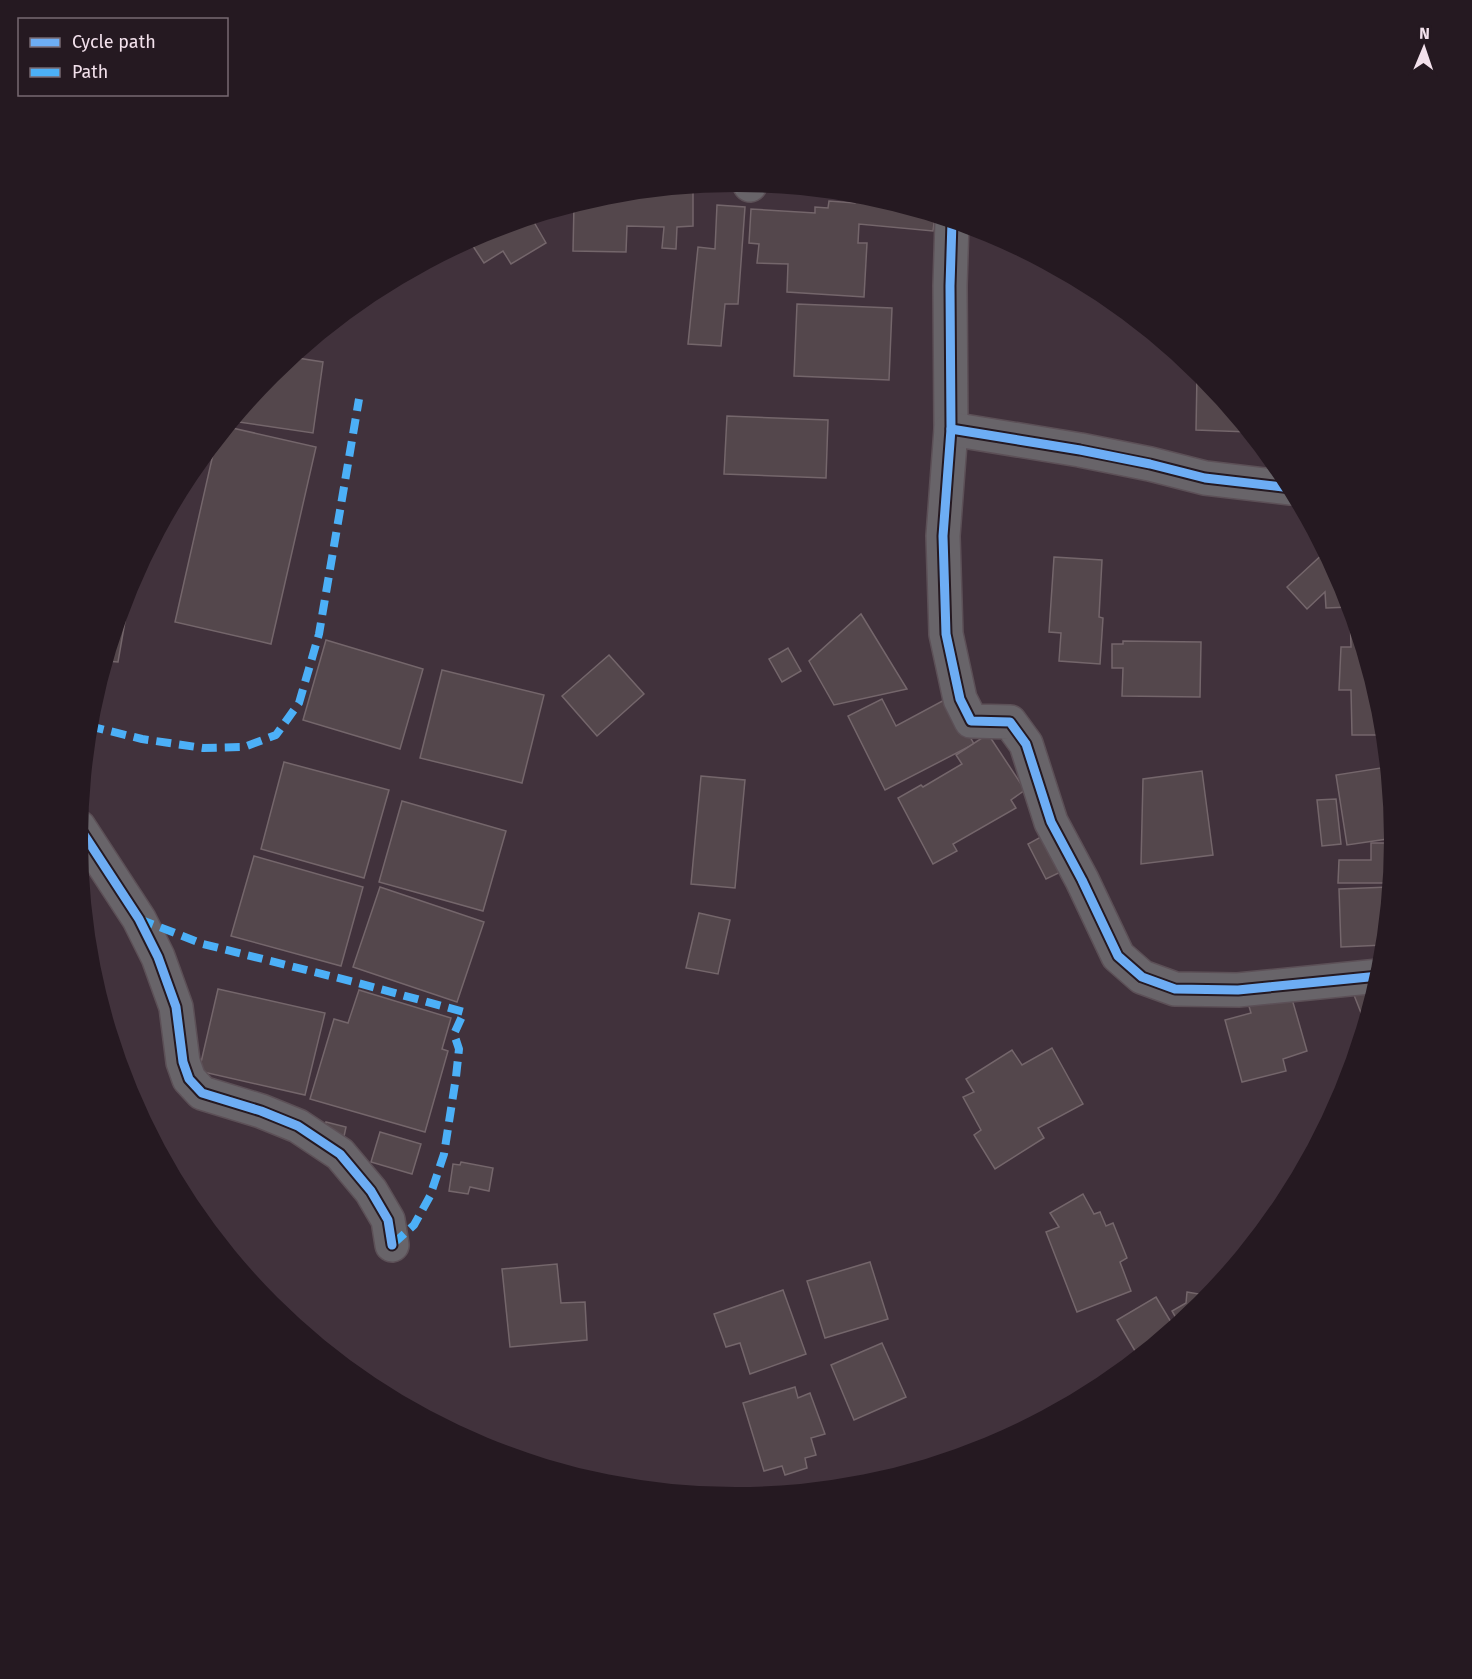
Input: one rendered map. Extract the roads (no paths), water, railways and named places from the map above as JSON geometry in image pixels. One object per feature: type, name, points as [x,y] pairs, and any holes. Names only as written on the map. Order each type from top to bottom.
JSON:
[{"type":"street","points":[[952,229],[951,429],[943,536],[945,624],[960,699],[971,721],[1011,722],[1026,744],[1051,822],[1118,956],[1143,977],[1175,989],[1238,990],[1368,977]]},
{"type":"street","points":[[951,429],[1080,450],[1205,478],[1278,487]]},
{"type":"street","points":[[88,841],[139,919],[158,957],[176,1007],[183,1062],[189,1079],[202,1093],[298,1126],[340,1155],[371,1191],[388,1220],[392,1245]]}]
